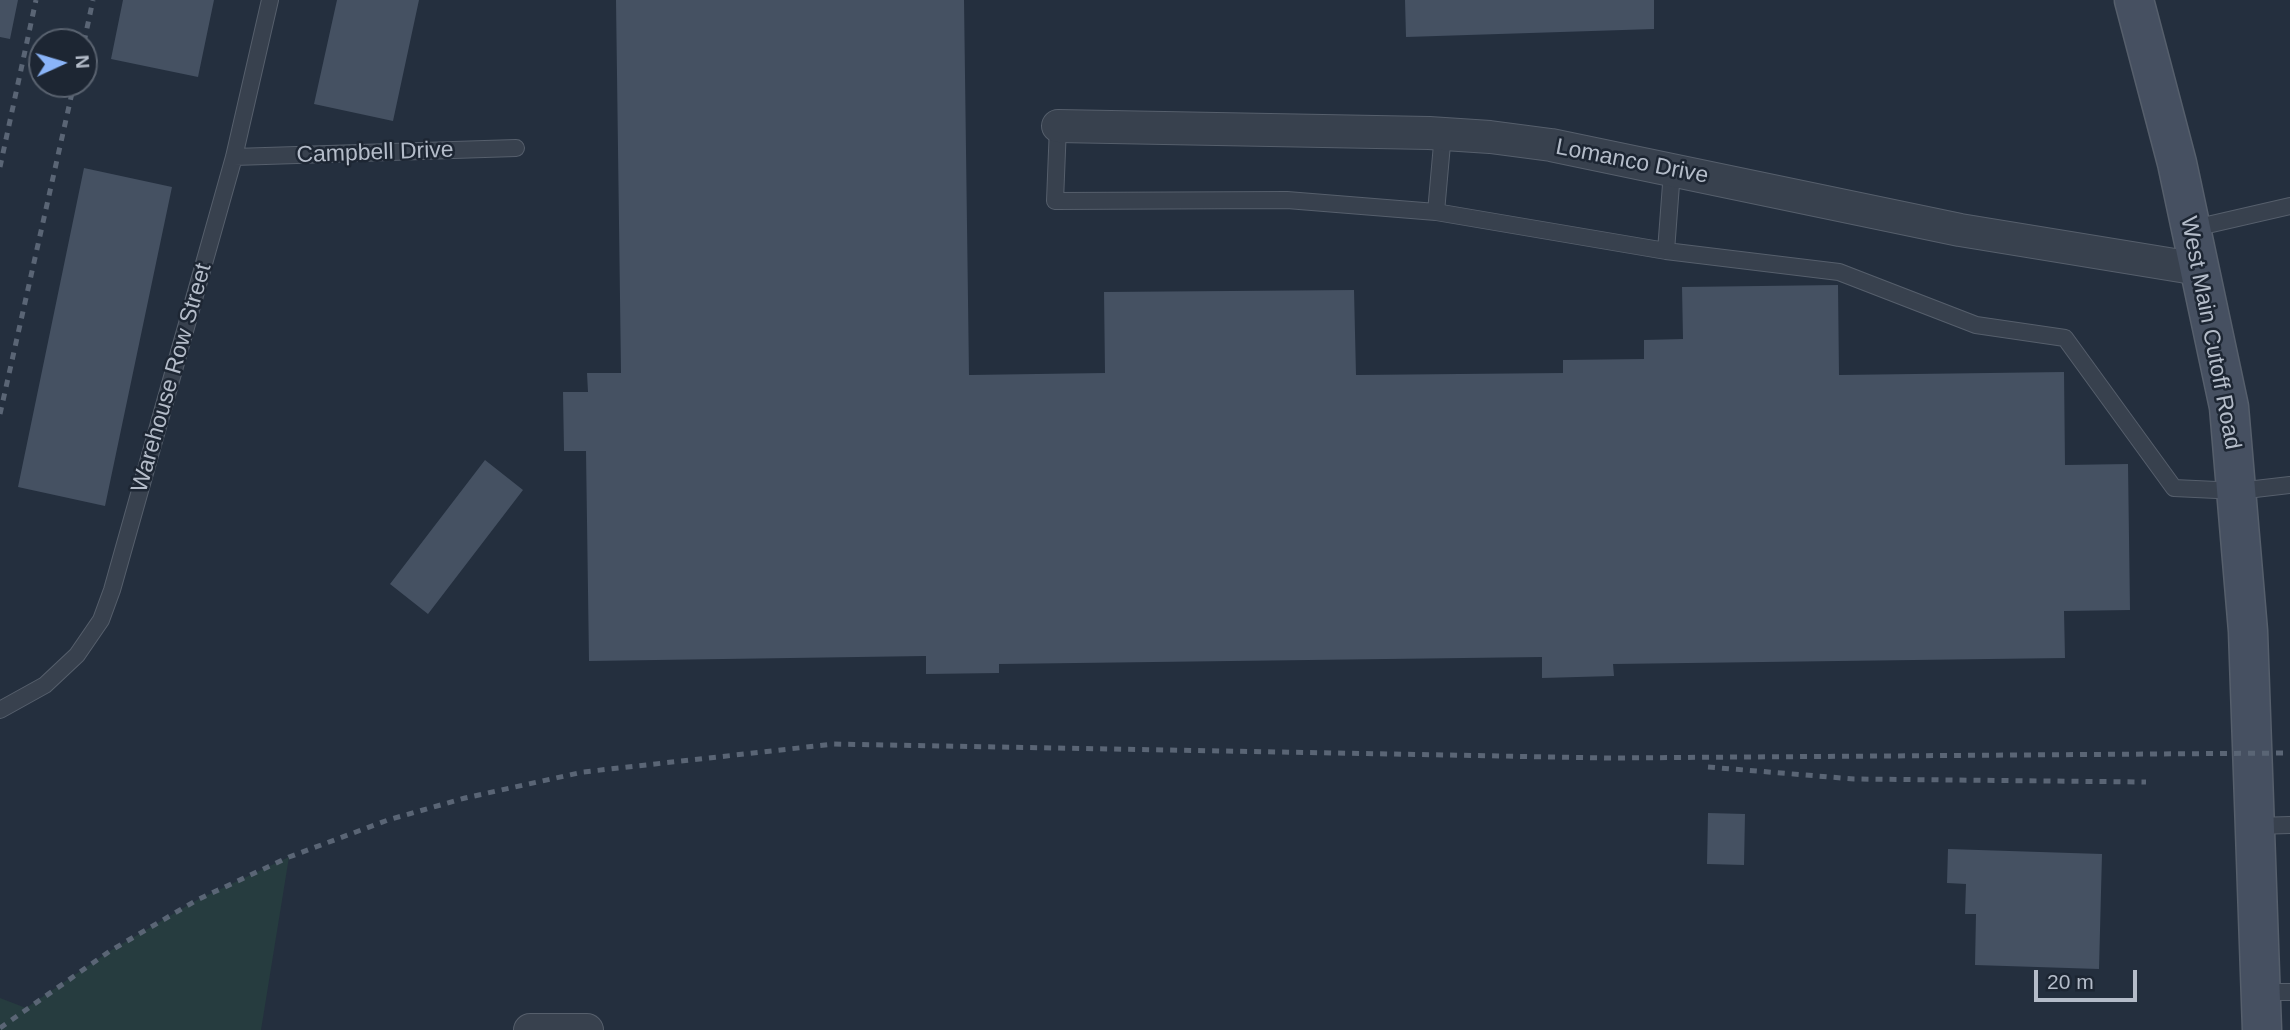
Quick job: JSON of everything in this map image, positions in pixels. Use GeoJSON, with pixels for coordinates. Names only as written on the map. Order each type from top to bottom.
{"type":"FeatureCollection","features":[{"type":"Feature","properties":{"kind":"main road","name":"West Main Cutoff Road"},"geometry":{"type":"LineString","coordinates":[[2134,0],[2177,163],[2199,269],[2214,324],[2229,407],[2238,491],[2253,755],[2273,825],[2276,992],[2262,1030]]}},
{"type":"Feature","properties":{"kind":"street","name":"Lomanco Drive"},"geometry":{"type":"LineString","coordinates":[[1058,126],[1443,134],[1551,145],[1960,230],[2199,269]]}},
{"type":"Feature","properties":{"kind":"street"},"geometry":{"type":"LineString","coordinates":[[530,1030],[587,1030]]}},
{"type":"Feature","properties":{"kind":"lane","name":"Warehouse Row Street"},"geometry":{"type":"LineString","coordinates":[[0,710],[15,705],[45,685],[77,655],[101,620],[112,590],[234,158],[270,0]]}},
{"type":"Feature","properties":{"kind":"lane"},"geometry":{"type":"LineString","coordinates":[[1058,126],[1055,201],[1287,200],[1436,212],[1666,251],[1839,272],[1976,326],[2065,338],[2174,488],[2238,491],[2290,485]]}},
{"type":"Feature","properties":{"kind":"lane"},"geometry":{"type":"LineString","coordinates":[[1436,212],[1443,134]]}},
{"type":"Feature","properties":{"kind":"lane","name":"Campbell Drive"},"geometry":{"type":"LineString","coordinates":[[234,158],[516,148]]}},
{"type":"Feature","properties":{"kind":"lane"},"geometry":{"type":"LineString","coordinates":[[1666,251],[1672,171]]}},
{"type":"Feature","properties":{"kind":"lane"},"geometry":{"type":"LineString","coordinates":[[2190,229],[2290,206]]}},
{"type":"Feature","properties":{"kind":"green space"},"geometry":{"type":"Polygon","coordinates":[[[289,857],[261,1030],[0,1030],[0,998],[26,1008],[110,951],[197,900],[289,857]]]}},
{"type":"Feature","properties":{"kind":"building"},"geometry":{"type":"Polygon","coordinates":[[[0,0],[18,0],[10,39],[0,37],[0,0]]]}},
{"type":"Feature","properties":{"kind":"building"},"geometry":{"type":"Polygon","coordinates":[[[123,0],[214,0],[198,77],[111,59],[123,0]]]}},
{"type":"Feature","properties":{"kind":"building"},"geometry":{"type":"Polygon","coordinates":[[[337,0],[419,0],[393,121],[314,104],[337,0]]]}},
{"type":"Feature","properties":{"kind":"building"},"geometry":{"type":"Polygon","coordinates":[[[616,0],[964,0],[969,375],[1105,373],[1104,292],[1354,290],[1356,375],[1563,373],[1563,360],[1644,359],[1644,340],[1683,339],[1682,287],[1838,285],[1839,375],[2064,372],[2065,465],[2128,464],[2130,610],[2064,611],[2065,658],[1613,664],[1614,676],[1542,678],[1542,657],[999,664],[999,673],[926,674],[926,656],[589,661],[586,451],[564,451],[563,392],[588,392],[587,373],[621,373],[616,0]]]}},
{"type":"Feature","properties":{"kind":"building"},"geometry":{"type":"Polygon","coordinates":[[[1405,0],[1654,0],[1654,29],[1406,37],[1405,0]]]}},
{"type":"Feature","properties":{"kind":"building"},"geometry":{"type":"Polygon","coordinates":[[[84,168],[172,187],[105,506],[18,487],[84,168]]]}},
{"type":"Feature","properties":{"kind":"building"},"geometry":{"type":"Polygon","coordinates":[[[485,460],[523,490],[428,614],[390,584],[485,460]]]}},
{"type":"Feature","properties":{"kind":"building"},"geometry":{"type":"Polygon","coordinates":[[[1708,813],[1745,814],[1744,865],[1707,864],[1708,813]]]}},
{"type":"Feature","properties":{"kind":"building"},"geometry":{"type":"Polygon","coordinates":[[[1948,849],[2102,854],[2099,969],[1975,965],[1976,914],[1965,914],[1966,884],[1947,883],[1948,849]]]}},
{"type":"Feature","properties":{"kind":"railway"},"geometry":{"type":"LineString","coordinates":[[0,167],[36,0]]}},
{"type":"Feature","properties":{"kind":"railway"},"geometry":{"type":"LineString","coordinates":[[87,28],[93,0]]}},
{"type":"Feature","properties":{"kind":"railway"},"geometry":{"type":"LineString","coordinates":[[0,414],[71,98]]}},
{"type":"Feature","properties":{"kind":"railway"},"geometry":{"type":"LineString","coordinates":[[0,1028],[110,951],[197,900],[289,857],[388,820],[465,798],[583,772],[834,744],[1610,758],[2290,753]]}},
{"type":"Feature","properties":{"kind":"railway"},"geometry":{"type":"LineString","coordinates":[[1708,767],[1854,779],[2146,782]]}}]}
